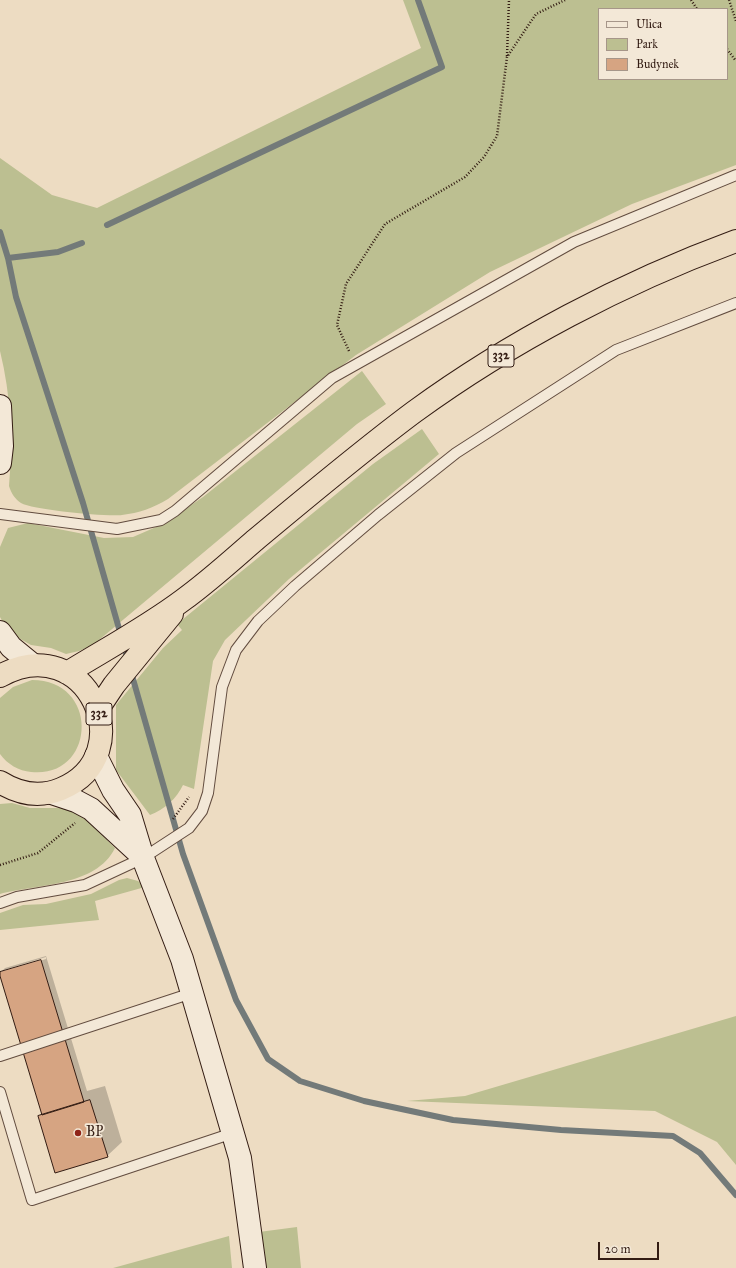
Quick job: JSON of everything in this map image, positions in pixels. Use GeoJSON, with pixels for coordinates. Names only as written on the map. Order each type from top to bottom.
{"type":"FeatureCollection","features":[{"type":"Feature","properties":{"kind":"highway","name":"332"},"geometry":{"type":"LineString","coordinates":[[98,709],[146,634],[183,601],[358,454],[415,411],[478,369],[566,317],[640,280],[736,241]]}},
{"type":"Feature","properties":{"kind":"highway","name":"332"},"geometry":{"type":"LineString","coordinates":[[67,673],[92,658],[146,634]]}},
{"type":"Feature","properties":{"kind":"highway","name":"332"},"geometry":{"type":"LineString","coordinates":[[0,676],[13,669],[33,665],[51,667],[67,673],[85,687],[98,709],[101,736],[96,756],[88,770],[70,785],[52,793],[30,794],[5,790]]}},
{"type":"Feature","properties":{"kind":"street"},"geometry":{"type":"LineString","coordinates":[[0,406],[2,446],[0,463]]}},
{"type":"Feature","properties":{"kind":"street"},"geometry":{"type":"LineString","coordinates":[[0,632],[12,647],[33,665]]}},
{"type":"Feature","properties":{"kind":"street"},"geometry":{"type":"LineString","coordinates":[[96,756],[113,790],[130,815],[143,858],[182,959],[240,1158],[256,1268]]}},
{"type":"Feature","properties":{"kind":"street"},"geometry":{"type":"LineString","coordinates":[[52,793],[76,801],[91,810],[143,858]]}},
{"type":"Feature","properties":{"kind":"lane"},"geometry":{"type":"LineString","coordinates":[[0,514],[117,528],[161,520],[175,511],[332,378],[574,242],[736,175]]}},
{"type":"Feature","properties":{"kind":"lane"},"geometry":{"type":"LineString","coordinates":[[0,903],[17,897],[85,885],[143,858],[188,828],[202,812],[208,793],[222,687],[236,650],[258,621],[295,586],[378,515],[456,452],[616,350],[736,303]]}},
{"type":"Feature","properties":{"kind":"lane"},"geometry":{"type":"LineString","coordinates":[[0,1056],[192,994]]}},
{"type":"Feature","properties":{"kind":"lane"},"geometry":{"type":"LineString","coordinates":[[0,1092],[32,1200],[233,1133]]}},
{"type":"Feature","properties":{"kind":"path"},"geometry":{"type":"LineString","coordinates":[[356,365],[337,325],[346,284],[385,224],[465,176],[484,157],[497,136],[507,57],[509,0]]}},
{"type":"Feature","properties":{"kind":"path"},"geometry":{"type":"LineString","coordinates":[[507,57],[536,14],[565,0]]}},
{"type":"Feature","properties":{"kind":"path"},"geometry":{"type":"LineString","coordinates":[[729,0],[736,21]]}},
{"type":"Feature","properties":{"kind":"path"},"geometry":{"type":"LineString","coordinates":[[728,50],[736,60]]}},
{"type":"Feature","properties":{"kind":"path"},"geometry":{"type":"LineString","coordinates":[[171,821],[189,796]]}},
{"type":"Feature","properties":{"kind":"green space"},"geometry":{"type":"Polygon","coordinates":[[[403,0],[736,0],[736,165],[632,204],[490,272],[356,355],[168,499],[146,510],[122,515],[87,514],[28,506],[21,503],[14,496],[9,486],[11,435],[9,401],[0,351],[0,158],[52,195],[97,208],[421,48],[403,0]]]}},
{"type":"Feature","properties":{"kind":"green space"},"geometry":{"type":"Polygon","coordinates":[[[362,371],[386,404],[357,424],[93,645],[79,651],[66,654],[51,648],[31,645],[8,632],[0,617],[0,547],[8,528],[28,523],[104,538],[133,537],[163,524],[203,497],[362,371]]]}},
{"type":"Feature","properties":{"kind":"green space"},"geometry":{"type":"Polygon","coordinates":[[[422,429],[439,454],[289,579],[225,640],[213,661],[194,789],[183,785],[170,803],[150,815],[116,770],[116,705],[163,648],[182,630],[177,624],[373,464],[422,429]]]}},
{"type":"Feature","properties":{"kind":"green space"},"geometry":{"type":"Polygon","coordinates":[[[32,680],[54,684],[70,695],[79,711],[82,729],[78,746],[68,761],[53,770],[31,772],[18,769],[10,764],[0,754],[0,698],[13,687],[32,680]]]}},
{"type":"Feature","properties":{"kind":"green space"},"geometry":{"type":"Polygon","coordinates":[[[12,803],[30,808],[64,808],[79,812],[115,848],[106,861],[94,870],[80,877],[64,882],[0,894],[0,804],[12,803]]]}},
{"type":"Feature","properties":{"kind":"green space"},"geometry":{"type":"Polygon","coordinates":[[[127,878],[138,881],[145,887],[95,901],[99,920],[0,930],[0,913],[23,905],[46,904],[91,894],[119,880],[127,878]]]}},
{"type":"Feature","properties":{"kind":"green space"},"geometry":{"type":"Polygon","coordinates":[[[736,1016],[736,1165],[717,1142],[655,1111],[407,1101],[465,1096],[736,1016]]]}},
{"type":"Feature","properties":{"kind":"green space"},"geometry":{"type":"Polygon","coordinates":[[[297,1227],[301,1268],[264,1268],[259,1232],[297,1227]]]}},
{"type":"Feature","properties":{"kind":"green space"},"geometry":{"type":"Polygon","coordinates":[[[229,1236],[232,1268],[113,1268],[229,1236]]]}},
{"type":"Feature","properties":{"kind":"building"},"geometry":{"type":"Polygon","coordinates":[[[41,960],[84,1102],[42,1115],[0,976],[0,972],[41,960]]]}},
{"type":"Feature","properties":{"kind":"building"},"geometry":{"type":"Polygon","coordinates":[[[90,1100],[108,1157],[55,1173],[38,1116],[90,1100]]]}},
{"type":"Feature","properties":{"kind":"waterway"},"geometry":{"type":"LineString","coordinates":[[107,225],[442,67],[418,0]]}},
{"type":"Feature","properties":{"kind":"waterway"},"geometry":{"type":"LineString","coordinates":[[0,232],[8,258],[16,297],[83,503],[128,660]]}},
{"type":"Feature","properties":{"kind":"waterway"},"geometry":{"type":"LineString","coordinates":[[8,258],[58,252],[82,243]]}},
{"type":"Feature","properties":{"kind":"waterway"},"geometry":{"type":"LineString","coordinates":[[131,672],[183,854],[236,1000],[268,1059],[300,1081],[364,1101],[453,1120],[561,1130],[673,1136],[700,1153],[736,1195]]}},
{"type":"Feature","properties":{"kind":"place","name":"BP"},"geometry":{"type":"Point","coordinates":[78,1133]}}]}
